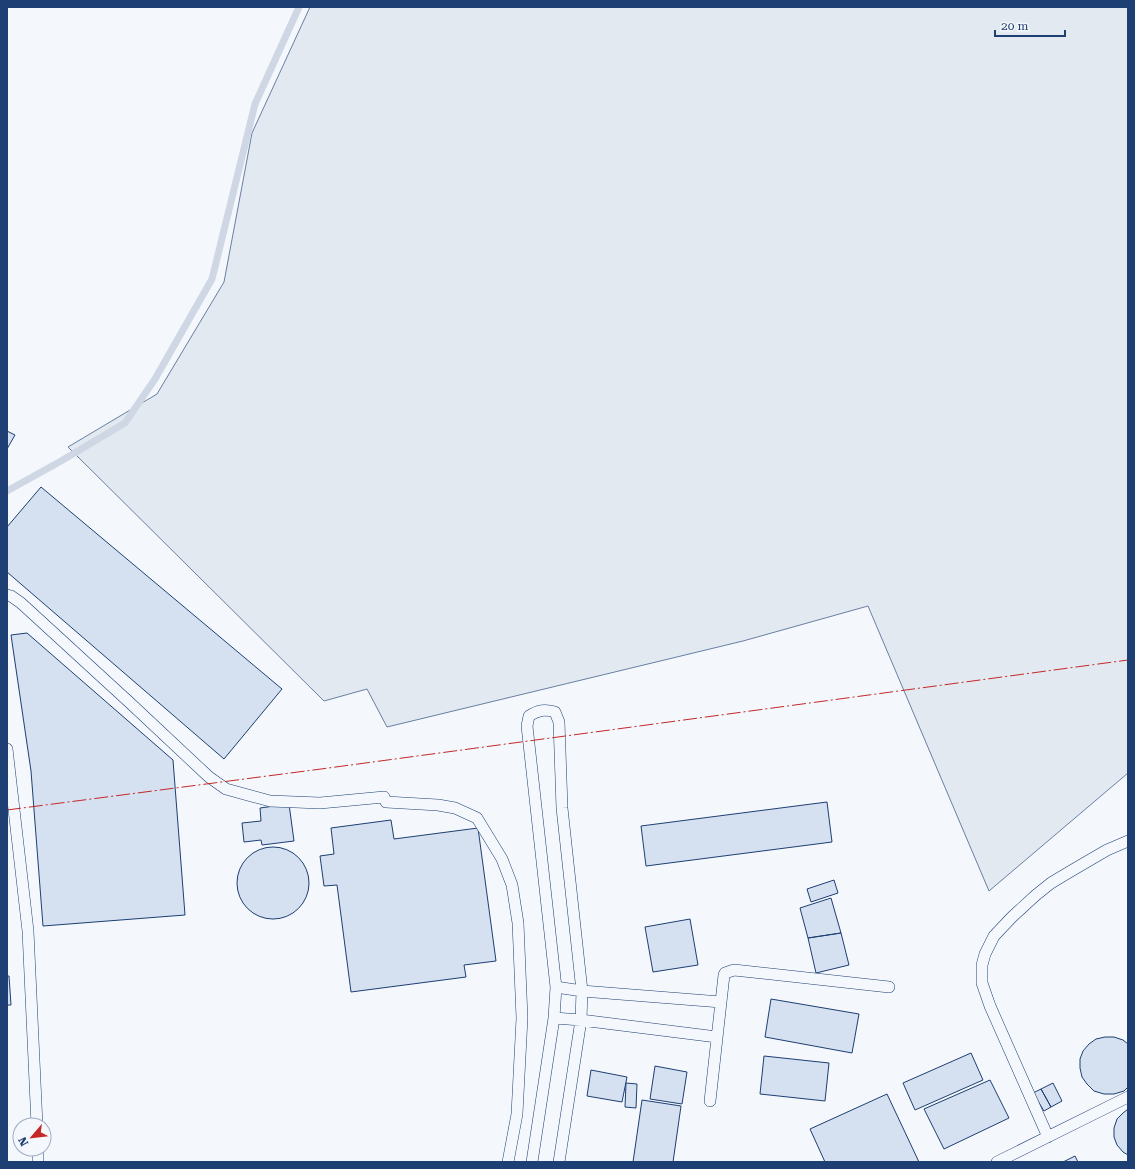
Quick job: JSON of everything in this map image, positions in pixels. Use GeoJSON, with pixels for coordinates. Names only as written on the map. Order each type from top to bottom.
{"type":"FeatureCollection","features":[{"type":"Feature","properties":{"kind":"lane"},"geometry":{"type":"LineString","coordinates":[[7,596],[10,596],[21,603],[209,777],[226,789],[270,801],[320,803],[384,797],[386,802],[438,805],[455,808],[477,818],[502,859],[512,885],[518,923],[522,1026],[517,1114],[508,1162]]}},
{"type":"Feature","properties":{"kind":"lane"},"geometry":{"type":"LineString","coordinates":[[532,1162],[554,1018],[556,987],[527,726],[529,716],[536,712],[547,710],[555,712],[559,722],[562,808],[582,991],[581,1020],[559,1162]]}},
{"type":"Feature","properties":{"kind":"lane"},"geometry":{"type":"LineString","coordinates":[[7,749],[28,931],[37,1117]]}},
{"type":"Feature","properties":{"kind":"lane"},"geometry":{"type":"LineString","coordinates":[[1048,1137],[990,1006],[982,983],[982,965],[985,954],[994,936],[1036,895],[1051,883],[1071,871],[1107,850],[1128,841]]}},
{"type":"Feature","properties":{"kind":"lane"},"geometry":{"type":"LineString","coordinates":[[710,1100],[724,975],[729,971],[734,970],[890,987]]}},
{"type":"Feature","properties":{"kind":"lane"},"geometry":{"type":"LineString","coordinates":[[556,987],[582,991],[721,1002]]}},
{"type":"Feature","properties":{"kind":"lane"},"geometry":{"type":"LineString","coordinates":[[554,1018],[717,1037]]}},
{"type":"Feature","properties":{"kind":"lane"},"geometry":{"type":"LineString","coordinates":[[997,1162],[1128,1097]]}},
{"type":"Feature","properties":{"kind":"shaded area"},"geometry":{"type":"Polygon","coordinates":[[[310,7],[1128,7],[1128,773],[989,891],[868,606],[743,641],[387,727],[367,689],[324,701],[68,447],[157,394],[224,282],[252,133],[310,7]]]}},
{"type":"Feature","properties":{"kind":"building"},"geometry":{"type":"Polygon","coordinates":[[[7,431],[15,435],[7,449],[7,431]]]}},
{"type":"Feature","properties":{"kind":"building"},"geometry":{"type":"Polygon","coordinates":[[[41,487],[282,689],[224,759],[7,572],[7,527],[41,487]]]}},
{"type":"Feature","properties":{"kind":"building"},"geometry":{"type":"Polygon","coordinates":[[[27,633],[173,760],[185,915],[43,926],[31,771],[11,635],[27,633]]]}},
{"type":"Feature","properties":{"kind":"building"},"geometry":{"type":"Polygon","coordinates":[[[827,802],[832,842],[646,866],[641,826],[827,802]]]}},
{"type":"Feature","properties":{"kind":"building"},"geometry":{"type":"Polygon","coordinates":[[[289,804],[294,841],[262,845],[261,840],[244,842],[242,823],[261,821],[260,808],[289,804]]]}},
{"type":"Feature","properties":{"kind":"building"},"geometry":{"type":"Polygon","coordinates":[[[391,820],[394,839],[478,828],[496,961],[464,965],[466,977],[351,992],[337,885],[324,886],[320,856],[334,854],[331,828],[391,820]]]}},
{"type":"Feature","properties":{"kind":"building"},"geometry":{"type":"Polygon","coordinates":[[[273,847],[293,853],[303,863],[309,883],[303,903],[293,913],[273,919],[253,913],[243,903],[237,883],[243,863],[253,853],[273,847]]]}},
{"type":"Feature","properties":{"kind":"building"},"geometry":{"type":"Polygon","coordinates":[[[834,880],[838,893],[811,902],[807,889],[834,880]]]}},
{"type":"Feature","properties":{"kind":"building"},"geometry":{"type":"Polygon","coordinates":[[[831,898],[841,933],[808,938],[800,908],[831,898]]]}},
{"type":"Feature","properties":{"kind":"building"},"geometry":{"type":"Polygon","coordinates":[[[690,919],[698,965],[653,972],[645,927],[690,919]]]}},
{"type":"Feature","properties":{"kind":"building"},"geometry":{"type":"Polygon","coordinates":[[[841,933],[849,965],[816,973],[808,938],[841,933]]]}},
{"type":"Feature","properties":{"kind":"building"},"geometry":{"type":"Polygon","coordinates":[[[7,976],[9,976],[11,1005],[7,1005],[7,976]]]}},
{"type":"Feature","properties":{"kind":"building"},"geometry":{"type":"Polygon","coordinates":[[[771,999],[859,1014],[852,1053],[765,1037],[771,999]]]}},
{"type":"Feature","properties":{"kind":"building"},"geometry":{"type":"Polygon","coordinates":[[[1114,1037],[1123,1040],[1128,1044],[1128,1087],[1124,1091],[1114,1094],[1104,1094],[1094,1091],[1082,1077],[1080,1068],[1080,1059],[1083,1051],[1096,1039],[1114,1037]]]}},
{"type":"Feature","properties":{"kind":"building"},"geometry":{"type":"Polygon","coordinates":[[[971,1053],[983,1080],[915,1110],[903,1083],[971,1053]]]}},
{"type":"Feature","properties":{"kind":"building"},"geometry":{"type":"Polygon","coordinates":[[[764,1056],[829,1063],[825,1101],[760,1094],[764,1056]]]}},
{"type":"Feature","properties":{"kind":"building"},"geometry":{"type":"Polygon","coordinates":[[[655,1066],[687,1072],[682,1104],[650,1099],[655,1066]]]}},
{"type":"Feature","properties":{"kind":"building"},"geometry":{"type":"Polygon","coordinates":[[[591,1070],[627,1077],[622,1102],[587,1096],[591,1070]]]}},
{"type":"Feature","properties":{"kind":"building"},"geometry":{"type":"Polygon","coordinates":[[[990,1080],[1009,1118],[944,1149],[924,1109],[990,1080]]]}},
{"type":"Feature","properties":{"kind":"building"},"geometry":{"type":"Polygon","coordinates":[[[626,1083],[637,1084],[636,1108],[625,1107],[626,1083]]]}},
{"type":"Feature","properties":{"kind":"building"},"geometry":{"type":"Polygon","coordinates":[[[1053,1083],[1062,1101],[1051,1107],[1041,1089],[1053,1083]]]}},
{"type":"Feature","properties":{"kind":"building"},"geometry":{"type":"Polygon","coordinates":[[[1041,1089],[1051,1107],[1044,1111],[1033,1093],[1041,1089]]]}},
{"type":"Feature","properties":{"kind":"building"},"geometry":{"type":"Polygon","coordinates":[[[887,1094],[919,1162],[825,1162],[810,1129],[887,1094]]]}},
{"type":"Feature","properties":{"kind":"building"},"geometry":{"type":"Polygon","coordinates":[[[642,1100],[681,1106],[673,1162],[633,1162],[642,1100]]]}},
{"type":"Feature","properties":{"kind":"building"},"geometry":{"type":"Polygon","coordinates":[[[1128,1109],[1128,1155],[1117,1145],[1114,1137],[1114,1128],[1117,1119],[1128,1109]]]}},
{"type":"Feature","properties":{"kind":"building"},"geometry":{"type":"Polygon","coordinates":[[[1075,1156],[1078,1162],[1063,1162],[1075,1156]]]}},
{"type":"Feature","properties":{"kind":"waterway"},"geometry":{"type":"LineString","coordinates":[[7,491],[125,423],[155,379],[212,279],[255,104],[299,7]]}},
{"type":"Feature","properties":{"kind":"power"},"geometry":{"type":"LineString","coordinates":[[7,810],[1128,660]]}}]}
